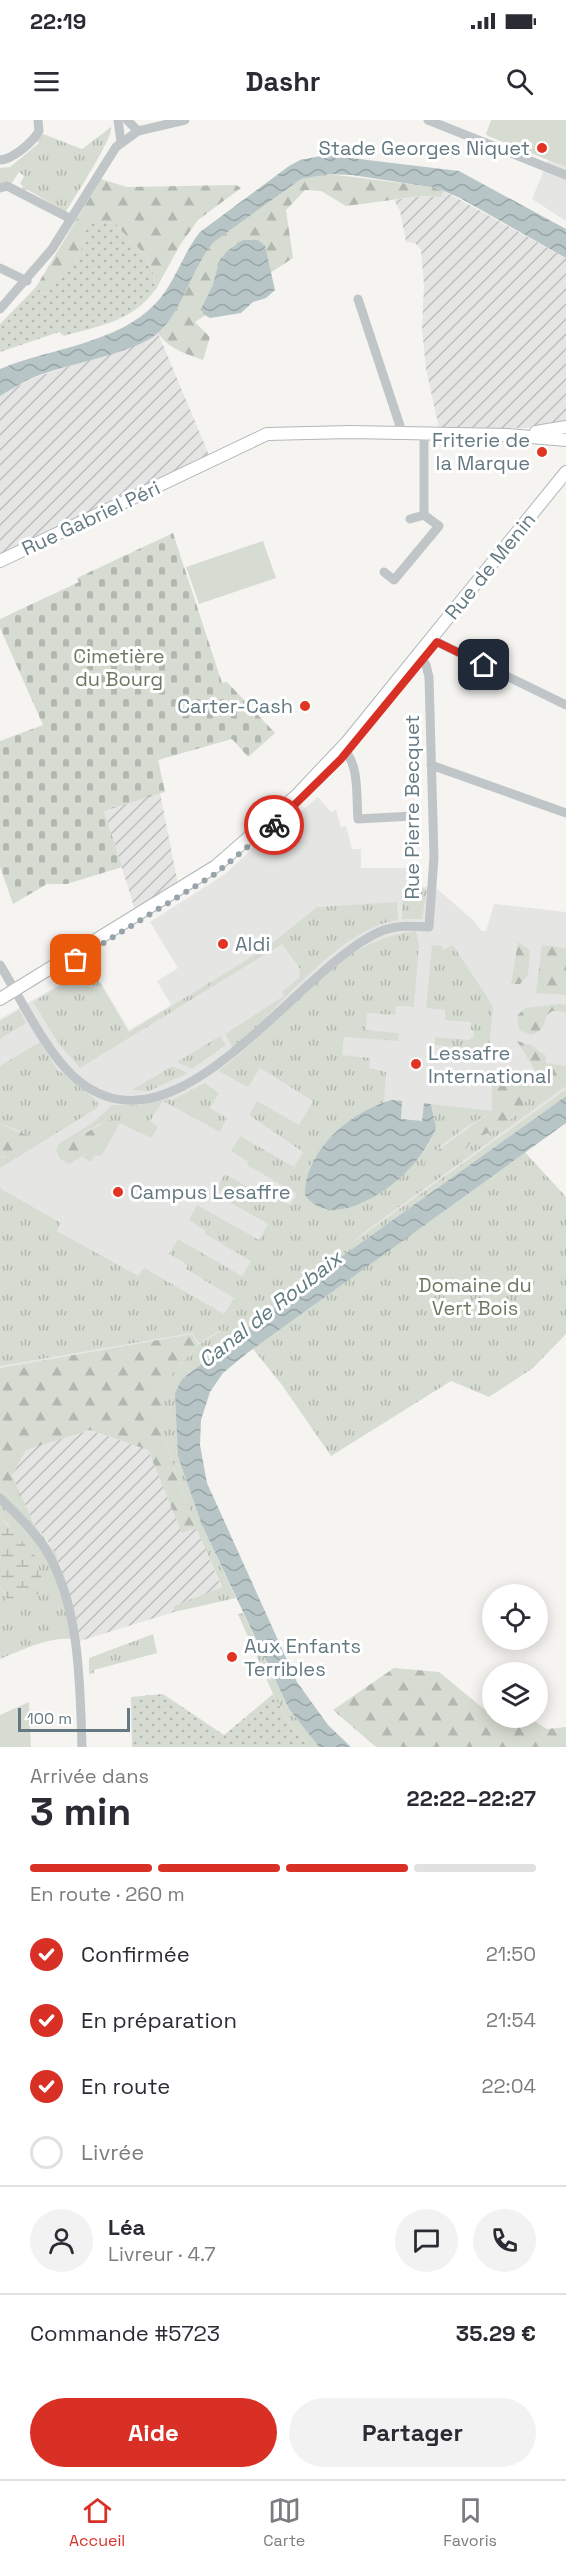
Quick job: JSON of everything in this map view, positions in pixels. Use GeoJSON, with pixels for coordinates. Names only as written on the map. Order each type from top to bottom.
{"type":"FeatureCollection","features":[{"type":"Feature","properties":{"kind":"main road","name":"Rue Gabriel Péri"},"geometry":{"type":"LineString","coordinates":[[508,435],[566,431]]}},
{"type":"Feature","properties":{"kind":"main road","name":"Rue Gabriel Péri"},"geometry":{"type":"LineString","coordinates":[[552,438],[566,431]]}},
{"type":"Feature","properties":{"kind":"main road","name":"Rue Gabriel Péri"},"geometry":{"type":"LineString","coordinates":[[0,561],[182,475],[266,440],[403,435],[508,435],[552,438],[566,446]]}},
{"type":"Feature","properties":{"kind":"main road","name":"Rue de Menin"},"geometry":{"type":"LineString","coordinates":[[434,641],[566,472]]}},
{"type":"Feature","properties":{"kind":"main road","name":"Rue de Menin"},"geometry":{"type":"LineString","coordinates":[[0,1006],[216,866],[296,796],[344,750],[566,483]]}},
{"type":"Feature","properties":{"kind":"main road","name":"Rue de Menin"},"geometry":{"type":"LineString","coordinates":[[0,999],[17,993]]}},
{"type":"Feature","properties":{"kind":"street"},"geometry":{"type":"LineString","coordinates":[[0,160],[7,160],[35,138],[39,131],[38,120]]}},
{"type":"Feature","properties":{"kind":"street"},"geometry":{"type":"LineString","coordinates":[[118,120],[121,142]]}},
{"type":"Feature","properties":{"kind":"street"},"geometry":{"type":"LineString","coordinates":[[127,120],[138,131]]}},
{"type":"Feature","properties":{"kind":"street"},"geometry":{"type":"LineString","coordinates":[[0,309],[27,281],[71,219],[104,163],[121,142],[138,131],[185,120]]}},
{"type":"Feature","properties":{"kind":"street"},"geometry":{"type":"LineString","coordinates":[[428,120],[446,123],[566,175]]}},
{"type":"Feature","properties":{"kind":"street"},"geometry":{"type":"LineString","coordinates":[[0,188],[7,186],[71,219]]}},
{"type":"Feature","properties":{"kind":"street"},"geometry":{"type":"LineString","coordinates":[[0,268],[27,281]]}},
{"type":"Feature","properties":{"kind":"street"},"geometry":{"type":"LineString","coordinates":[[358,299],[403,435]]}},
{"type":"Feature","properties":{"kind":"street"},"geometry":{"type":"LineString","coordinates":[[424,435],[424,515]]}},
{"type":"Feature","properties":{"kind":"street"},"geometry":{"type":"LineString","coordinates":[[410,519],[424,515]]}},
{"type":"Feature","properties":{"kind":"street"},"geometry":{"type":"LineString","coordinates":[[384,572],[394,580],[439,526],[424,515]]}},
{"type":"Feature","properties":{"kind":"street"},"geometry":{"type":"LineString","coordinates":[[434,641],[566,705]]}},
{"type":"Feature","properties":{"kind":"street","name":"Rue Pierre Becquet"},"geometry":{"type":"LineString","coordinates":[[17,993],[56,1056],[74,1077],[89,1088],[110,1096],[151,1098],[182,1087],[223,1061],[256,1035],[315,976],[358,944],[397,927],[429,927],[434,857],[429,677],[420,657]]}},
{"type":"Feature","properties":{"kind":"street"},"geometry":{"type":"LineString","coordinates":[[344,750],[354,766],[358,819],[413,816]]}},
{"type":"Feature","properties":{"kind":"street"},"geometry":{"type":"LineString","coordinates":[[431,765],[566,813]]}},
{"type":"Feature","properties":{"kind":"street"},"geometry":{"type":"LineString","coordinates":[[0,965],[17,993]]}},
{"type":"Feature","properties":{"kind":"street"},"geometry":{"type":"LineString","coordinates":[[0,1498],[41,1544],[59,1579],[78,1663],[82,1747]]}},
{"type":"Feature","properties":{"kind":"shaded area"},"geometry":{"type":"Polygon","coordinates":[[[548,160],[566,167],[566,221],[532,199],[548,160]]]}},
{"type":"Feature","properties":{"kind":"shaded area"},"geometry":{"type":"Polygon","coordinates":[[[444,191],[566,258],[566,422],[545,428],[439,428],[426,369],[422,328],[424,286],[421,250],[415,243],[406,242],[400,211],[394,200],[422,196],[441,197],[444,191]]]}},
{"type":"Feature","properties":{"kind":"shaded area"},"geometry":{"type":"Polygon","coordinates":[[[158,333],[209,455],[0,554],[0,396],[33,378],[139,343],[158,333]]]}},
{"type":"Feature","properties":{"kind":"shaded area"},"geometry":{"type":"Polygon","coordinates":[[[160,793],[178,884],[135,910],[104,810],[160,793]]]}},
{"type":"Feature","properties":{"kind":"shaded area"},"geometry":{"type":"Polygon","coordinates":[[[318,797],[331,812],[336,810],[341,827],[346,826],[352,849],[361,849],[361,868],[406,868],[408,884],[437,889],[473,920],[482,931],[486,931],[494,904],[566,912],[566,1089],[344,1249],[325,1259],[198,1345],[192,1334],[0,1368],[0,1019],[91,966],[129,1030],[171,1005],[157,981],[178,968],[150,922],[225,874],[286,817],[288,822],[318,797]]]}},
{"type":"Feature","properties":{"kind":"shaded area"},"geometry":{"type":"Polygon","coordinates":[[[90,1430],[148,1450],[182,1532],[196,1528],[222,1588],[174,1606],[174,1612],[80,1641],[50,1544],[33,1522],[12,1475],[26,1449],[90,1430]]]}},
{"type":"Feature","properties":{"kind":"green space","name":"Stade Georges Niquet"},"geometry":{"type":"Polygon","coordinates":[[[491,120],[566,120],[566,167],[488,136],[486,134],[491,120]]]}},
{"type":"Feature","properties":{"kind":"green space"},"geometry":{"type":"Polygon","coordinates":[[[111,127],[100,155],[66,212],[28,190],[21,190],[23,186],[20,184],[24,176],[19,172],[11,184],[0,183],[0,168],[10,167],[39,143],[36,140],[43,134],[82,149],[111,127]]]}},
{"type":"Feature","properties":{"kind":"green space"},"geometry":{"type":"Polygon","coordinates":[[[329,174],[433,187],[444,191],[441,197],[422,196],[346,206],[321,191],[305,190],[286,210],[293,258],[195,322],[210,337],[203,360],[178,350],[162,339],[158,333],[174,311],[198,264],[214,242],[301,179],[329,174]]]}},
{"type":"Feature","properties":{"kind":"green space"},"geometry":{"type":"Polygon","coordinates":[[[101,179],[127,187],[236,185],[241,188],[198,220],[180,245],[156,289],[147,258],[116,224],[85,221],[86,232],[80,253],[44,295],[36,287],[101,179]]]}},
{"type":"Feature","properties":{"kind":"green space"},"geometry":{"type":"Polygon","coordinates":[[[85,220],[116,224],[147,258],[156,289],[137,309],[115,321],[64,336],[59,332],[0,352],[0,324],[36,287],[44,295],[67,270],[84,242],[85,220]]]}},
{"type":"Feature","properties":{"kind":"green space","name":"Cimetière du Bourg"},"geometry":{"type":"Polygon","coordinates":[[[173,533],[222,683],[227,682],[275,733],[248,757],[232,739],[158,760],[165,792],[104,811],[122,867],[67,884],[47,884],[13,904],[0,867],[0,741],[43,725],[0,628],[0,619],[79,582],[77,578],[173,533]]]}},
{"type":"Feature","properties":{"kind":"green space"},"geometry":{"type":"Polygon","coordinates":[[[263,541],[276,578],[199,604],[186,567],[263,541]]]}},
{"type":"Feature","properties":{"kind":"green space"},"geometry":{"type":"Polygon","coordinates":[[[403,886],[427,889],[422,919],[402,919],[403,886]]]}},
{"type":"Feature","properties":{"kind":"green space"},"geometry":{"type":"Polygon","coordinates":[[[397,902],[398,920],[376,926],[332,954],[233,1048],[225,1034],[284,996],[282,992],[299,978],[300,969],[282,944],[80,1068],[59,1044],[33,1002],[91,968],[129,1032],[266,948],[317,907],[397,902]]]}},
{"type":"Feature","properties":{"kind":"green space"},"geometry":{"type":"Polygon","coordinates":[[[416,931],[419,944],[414,1007],[396,1006],[395,1015],[367,1013],[366,1030],[399,1033],[398,1041],[344,1037],[342,1055],[370,1058],[369,1068],[386,1072],[384,1102],[340,1129],[322,1148],[309,1169],[404,1174],[430,1143],[435,1126],[431,1104],[492,1111],[436,1150],[421,1171],[417,1183],[449,1158],[466,1149],[474,1137],[527,1097],[525,1082],[538,1075],[547,1100],[345,1248],[566,1089],[566,1096],[327,1267],[182,1379],[202,1525],[236,1598],[174,1612],[174,1606],[222,1587],[196,1528],[164,1440],[164,1383],[198,1345],[231,1324],[199,1343],[192,1333],[0,1366],[0,1186],[1,1189],[61,1223],[57,1231],[138,1276],[144,1268],[224,1314],[234,1298],[186,1269],[188,1265],[169,1254],[178,1239],[242,1276],[251,1261],[205,1234],[206,1231],[189,1220],[197,1205],[259,1240],[268,1224],[224,1199],[226,1195],[216,1189],[225,1174],[275,1203],[279,1198],[290,1205],[297,1194],[247,1165],[248,1162],[231,1151],[240,1136],[294,1167],[303,1152],[249,1115],[257,1101],[299,1125],[313,1101],[260,1068],[248,1087],[218,1071],[334,967],[360,950],[387,937],[416,931]]]}},
{"type":"Feature","properties":{"kind":"green space"},"geometry":{"type":"Polygon","coordinates":[[[518,942],[530,950],[528,975],[520,984],[511,984],[518,942]]]}},
{"type":"Feature","properties":{"kind":"green space"},"geometry":{"type":"Polygon","coordinates":[[[432,945],[442,946],[443,950],[453,945],[493,1006],[489,1050],[435,1045],[435,1037],[469,1040],[474,1037],[474,1032],[471,1029],[471,1022],[445,1020],[445,1010],[426,1008],[432,945]]]}},
{"type":"Feature","properties":{"kind":"green space"},"geometry":{"type":"Polygon","coordinates":[[[542,945],[566,948],[566,995],[536,993],[542,945]]]}},
{"type":"Feature","properties":{"kind":"green space"},"geometry":{"type":"Polygon","coordinates":[[[566,1005],[566,1012],[552,1011],[546,1016],[544,1026],[538,1032],[531,1035],[519,1030],[517,1016],[525,1008],[566,1005]]]}},
{"type":"Feature","properties":{"kind":"green space"},"geometry":{"type":"Polygon","coordinates":[[[19,1010],[26,1023],[0,1039],[0,1021],[19,1010]]]}},
{"type":"Feature","properties":{"kind":"green space"},"geometry":{"type":"Polygon","coordinates":[[[220,1036],[226,1045],[192,1069],[177,1062],[220,1036]]]}},
{"type":"Feature","properties":{"kind":"green space"},"geometry":{"type":"Polygon","coordinates":[[[517,1041],[533,1046],[546,1056],[546,1063],[566,1066],[566,1086],[547,1100],[538,1075],[517,1041]]]}},
{"type":"Feature","properties":{"kind":"green space"},"geometry":{"type":"Polygon","coordinates":[[[40,1042],[57,1069],[95,1099],[98,1103],[97,1108],[0,1168],[0,1156],[4,1158],[21,1131],[0,1124],[0,1066],[40,1042]]]}},
{"type":"Feature","properties":{"kind":"green space"},"geometry":{"type":"Polygon","coordinates":[[[172,1066],[188,1073],[149,1091],[132,1090],[172,1066]]]}},
{"type":"Feature","properties":{"kind":"green space"},"geometry":{"type":"Polygon","coordinates":[[[492,1081],[525,1082],[527,1097],[520,1111],[498,1128],[474,1137],[466,1149],[449,1158],[417,1183],[405,1185],[434,1153],[492,1111],[492,1081]]]}},
{"type":"Feature","properties":{"kind":"green space"},"geometry":{"type":"Polygon","coordinates":[[[205,1083],[219,1093],[210,1108],[227,1118],[220,1132],[163,1101],[150,1121],[158,1127],[151,1138],[120,1123],[102,1155],[94,1156],[91,1162],[82,1157],[93,1150],[101,1123],[56,1150],[59,1144],[95,1121],[112,1105],[139,1105],[167,1099],[172,1100],[205,1083]]]}},
{"type":"Feature","properties":{"kind":"green space"},"geometry":{"type":"Polygon","coordinates":[[[109,1120],[116,1124],[116,1128],[93,1150],[69,1164],[60,1159],[56,1150],[109,1120]]]}},
{"type":"Feature","properties":{"kind":"green space"},"geometry":{"type":"Polygon","coordinates":[[[0,1124],[28,1136],[27,1143],[11,1157],[0,1156],[0,1124]]]}},
{"type":"Feature","properties":{"kind":"green space","name":"Domaine du Vert Bois"},"geometry":{"type":"Polygon","coordinates":[[[524,1151],[566,1197],[566,1334],[533,1368],[489,1397],[451,1381],[331,1456],[282,1385],[253,1349],[524,1151]]]}},
{"type":"Feature","properties":{"kind":"green space"},"geometry":{"type":"Polygon","coordinates":[[[192,1334],[198,1345],[164,1383],[164,1440],[196,1528],[182,1533],[148,1450],[90,1430],[26,1450],[12,1475],[26,1506],[21,1508],[0,1488],[0,1368],[192,1334]]]}},
{"type":"Feature","properties":{"kind":"green space"},"geometry":{"type":"Polygon","coordinates":[[[0,1488],[21,1508],[26,1506],[33,1522],[56,1554],[79,1640],[49,1641],[0,1659],[0,1585],[10,1606],[9,1526],[0,1517],[0,1488]]]}},
{"type":"Feature","properties":{"kind":"green space"},"geometry":{"type":"Polygon","coordinates":[[[0,1517],[36,1557],[45,1591],[10,1606],[0,1585],[0,1517]]]}},
{"type":"Feature","properties":{"kind":"green space"},"geometry":{"type":"Polygon","coordinates":[[[243,1613],[289,1709],[319,1747],[309,1747],[287,1720],[238,1614],[243,1613]]]}},
{"type":"Feature","properties":{"kind":"green space"},"geometry":{"type":"Polygon","coordinates":[[[153,1634],[157,1653],[94,1670],[94,1673],[89,1674],[89,1658],[153,1634]]]}},
{"type":"Feature","properties":{"kind":"green space"},"geometry":{"type":"Polygon","coordinates":[[[394,1668],[439,1672],[482,1707],[482,1728],[566,1727],[566,1747],[376,1747],[333,1710],[394,1668]]]}},
{"type":"Feature","properties":{"kind":"green space"},"geometry":{"type":"Polygon","coordinates":[[[163,1694],[224,1735],[273,1694],[287,1720],[309,1747],[132,1747],[131,1697],[163,1694]]]}},
{"type":"Feature","properties":{"kind":"green space"},"geometry":{"type":"Polygon","coordinates":[[[29,1702],[31,1747],[0,1747],[0,1715],[29,1702]]]}},
{"type":"Feature","properties":{"kind":"water"},"geometry":{"type":"Polygon","coordinates":[[[326,155],[459,171],[566,229],[566,258],[460,198],[437,188],[352,175],[329,174],[301,179],[214,242],[199,264],[167,323],[148,340],[117,353],[32,378],[0,396],[0,369],[82,344],[123,328],[140,317],[163,295],[200,232],[289,166],[300,160],[326,155]]]}},
{"type":"Feature","properties":{"kind":"water"},"geometry":{"type":"Polygon","coordinates":[[[243,240],[258,240],[265,246],[275,290],[266,298],[253,302],[241,313],[210,318],[203,314],[202,307],[213,285],[219,262],[227,251],[243,240]]]}},
{"type":"Feature","properties":{"kind":"water"},"geometry":{"type":"Polygon","coordinates":[[[566,1096],[566,1123],[246,1354],[223,1373],[210,1392],[201,1420],[200,1445],[207,1483],[297,1682],[328,1725],[351,1747],[319,1747],[289,1709],[202,1525],[178,1456],[175,1393],[182,1379],[327,1267],[566,1096]]]}},
{"type":"Feature","properties":{"kind":"water"},"geometry":{"type":"Polygon","coordinates":[[[392,1100],[402,1101],[401,1119],[422,1121],[424,1103],[431,1104],[436,1128],[423,1152],[394,1183],[355,1206],[328,1209],[315,1205],[305,1195],[307,1178],[322,1148],[346,1123],[376,1105],[392,1100]]]}},
{"type":"Feature","properties":{"kind":"way so far"},"geometry":{"type":"LineString","coordinates":[[76,960],[215,874],[274,825]]}},
{"type":"Feature","properties":{"kind":"place","name":"Stade Georges Niquet"},"geometry":{"type":"Point","coordinates":[542,148]}},
{"type":"Feature","properties":{"kind":"place","name":"Friterie de la Marque"},"geometry":{"type":"Point","coordinates":[542,452]}},
{"type":"Feature","properties":{"kind":"place","name":"Carter-Cash"},"geometry":{"type":"Point","coordinates":[305,706]}},
{"type":"Feature","properties":{"kind":"place","name":"Aldi"},"geometry":{"type":"Point","coordinates":[223,944]}},
{"type":"Feature","properties":{"kind":"place","name":"Lessafre International"},"geometry":{"type":"Point","coordinates":[416,1064]}},
{"type":"Feature","properties":{"kind":"place","name":"Campus Lesaffre"},"geometry":{"type":"Point","coordinates":[118,1192]}},
{"type":"Feature","properties":{"kind":"place","name":"Aux Enfants Terribles"},"geometry":{"type":"Point","coordinates":[232,1657]}},
{"type":"Feature","properties":{"kind":"route"},"geometry":{"type":"LineString","coordinates":[[274,825],[341,759],[437,642],[484,665]]}},
{"type":"Feature","properties":{"kind":"water label","name":"Canal de Roubaix"},"geometry":{"type":"Point","coordinates":[270,1309]}}]}
